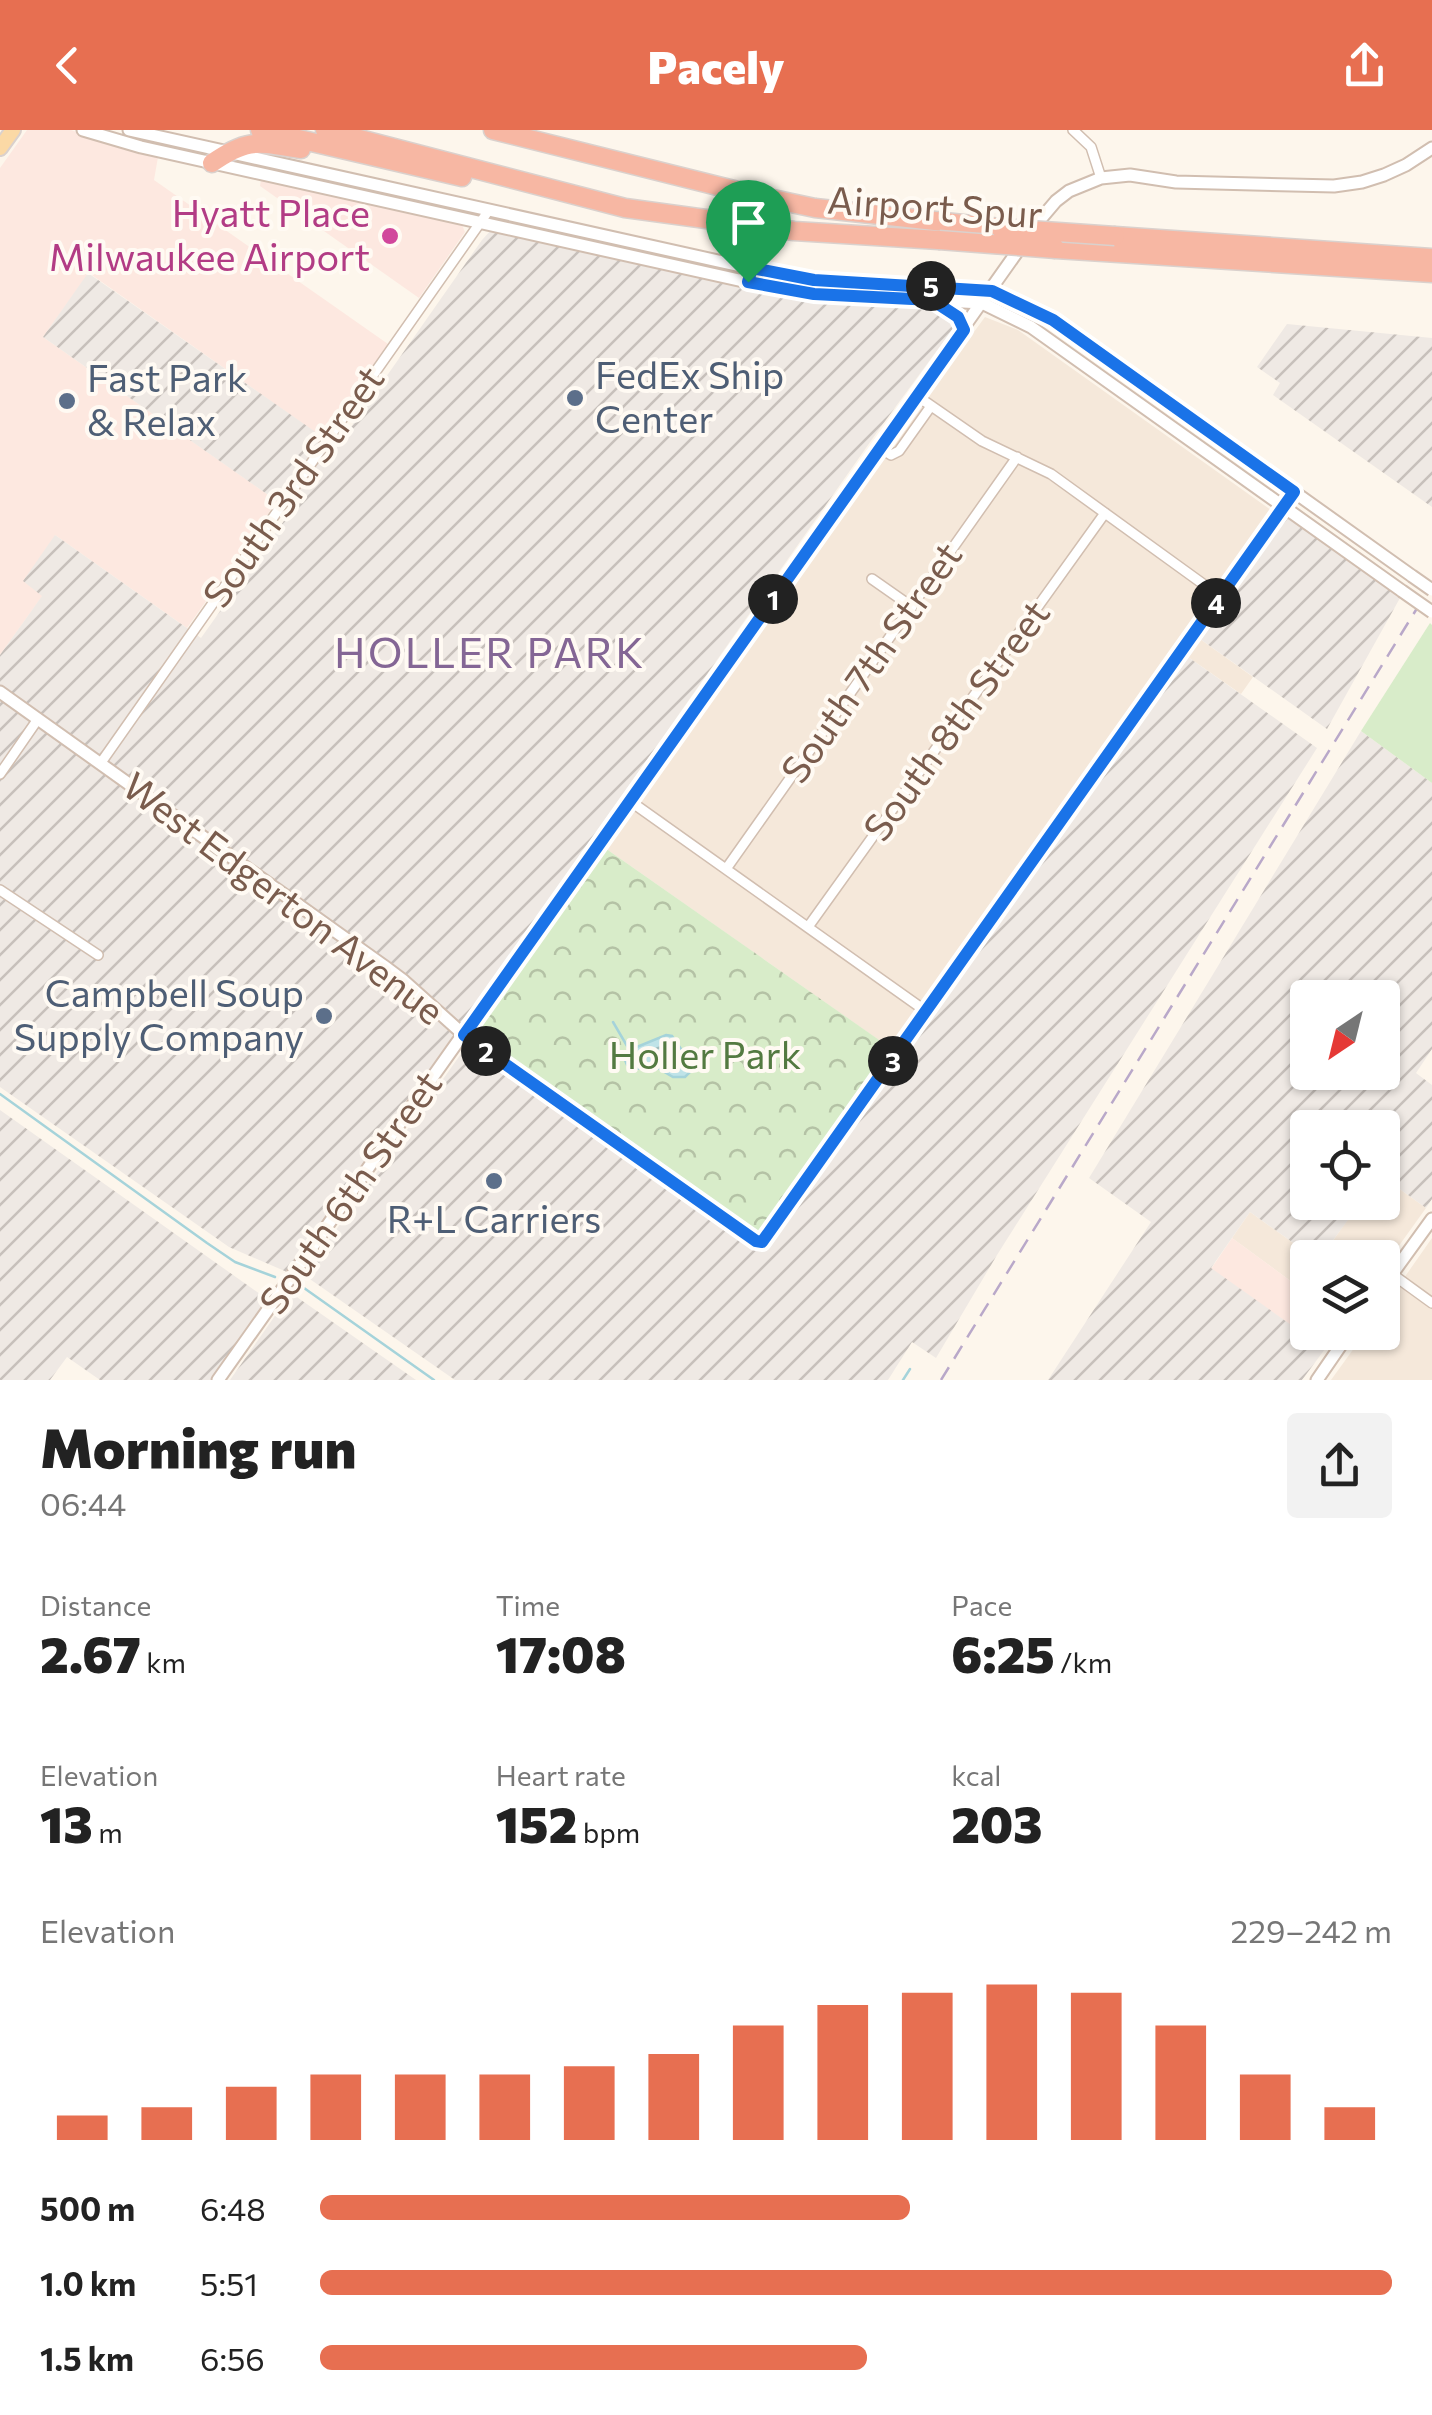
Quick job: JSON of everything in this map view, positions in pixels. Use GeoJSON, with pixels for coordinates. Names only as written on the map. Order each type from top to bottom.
{"type":"FeatureCollection","features":[{"type":"Feature","properties":{"kind":"highway"},"geometry":{"type":"LineString","coordinates":[[260,130],[540,196],[624,208]]}},
{"type":"Feature","properties":{"kind":"highway","name":"Airport Spur"},"geometry":{"type":"LineString","coordinates":[[325,130],[624,208],[794,231],[1432,274]]}},
{"type":"Feature","properties":{"kind":"highway","name":"Airport Spur"},"geometry":{"type":"LineString","coordinates":[[492,130],[815,208],[1000,228],[1432,258]]}},
{"type":"Feature","properties":{"kind":"highway"},"geometry":{"type":"LineString","coordinates":[[541,130],[640,166]]}},
{"type":"Feature","properties":{"kind":"highway"},"geometry":{"type":"LineString","coordinates":[[220,157],[246,143],[260,143],[420,168]]}},
{"type":"Feature","properties":{"kind":"main road"},"geometry":{"type":"LineString","coordinates":[[0,148],[13,130]]}},
{"type":"Feature","properties":{"kind":"street"},"geometry":{"type":"LineString","coordinates":[[83,130],[115,141],[220,157],[488,210],[539,229],[748,282],[814,294],[982,303],[1018,318],[1043,335],[1432,612]]}},
{"type":"Feature","properties":{"kind":"street"},"geometry":{"type":"LineString","coordinates":[[129,130],[220,157],[480,222],[539,229],[814,280],[992,291],[1053,320],[1432,590]]}},
{"type":"Feature","properties":{"kind":"street"},"geometry":{"type":"LineString","coordinates":[[1074,130],[1091,146],[1101,178]]}},
{"type":"Feature","properties":{"kind":"street","name":"South 6th Street"},"geometry":{"type":"LineString","coordinates":[[218,1380],[1056,201],[1077,186],[1130,175],[1210,183],[1334,186],[1384,175],[1432,148]]}},
{"type":"Feature","properties":{"kind":"street","name":"South 3rd Street"},"geometry":{"type":"LineString","coordinates":[[100,764],[488,210]]}},
{"type":"Feature","properties":{"kind":"street"},"geometry":{"type":"LineString","coordinates":[[748,282],[752,268]]}},
{"type":"Feature","properties":{"kind":"street"},"geometry":{"type":"LineString","coordinates":[[932,300],[958,317],[964,330]]}},
{"type":"Feature","properties":{"kind":"street"},"geometry":{"type":"LineString","coordinates":[[1043,335],[1053,320]]}},
{"type":"Feature","properties":{"kind":"street"},"geometry":{"type":"LineString","coordinates":[[917,396],[982,441],[1051,474],[1221,597]]}},
{"type":"Feature","properties":{"kind":"street"},"geometry":{"type":"LineString","coordinates":[[880,448],[891,455],[899,452],[931,406]]}},
{"type":"Feature","properties":{"kind":"street"},"geometry":{"type":"LineString","coordinates":[[1162,420],[1173,406]]}},
{"type":"Feature","properties":{"kind":"street","name":"South 7th Street"},"geometry":{"type":"LineString","coordinates":[[726,869],[1017,457]]}},
{"type":"Feature","properties":{"kind":"street"},"geometry":{"type":"LineString","coordinates":[[630,801],[927,1012],[1294,492]]}},
{"type":"Feature","properties":{"kind":"street","name":"South 8th Street"},"geometry":{"type":"LineString","coordinates":[[808,928],[1105,513]]}},
{"type":"Feature","properties":{"kind":"street"},"geometry":{"type":"LineString","coordinates":[[872,579],[912,607]]}},
{"type":"Feature","properties":{"kind":"street","name":"West Edgerton Avenue"},"geometry":{"type":"LineString","coordinates":[[0,692],[404,980],[464,1035],[756,1241],[762,1242],[927,1012]]}},
{"type":"Feature","properties":{"kind":"street"},"geometry":{"type":"LineString","coordinates":[[0,774],[38,719]]}},
{"type":"Feature","properties":{"kind":"street"},"geometry":{"type":"LineString","coordinates":[[0,890],[98,956]]}},
{"type":"Feature","properties":{"kind":"street"},"geometry":{"type":"LineString","coordinates":[[1400,1263],[1432,1219]]}},
{"type":"Feature","properties":{"kind":"street"},"geometry":{"type":"LineString","coordinates":[[1400,1280],[1432,1302]]}},
{"type":"Feature","properties":{"kind":"street"},"geometry":{"type":"LineString","coordinates":[[1316,1380],[1337,1350]]}},
{"type":"Feature","properties":{"kind":"shaded area"},"geometry":{"type":"Polygon","coordinates":[[[27,130],[71,130],[158,157],[154,180],[388,344],[322,437],[89,273],[43,337],[277,501],[187,628],[55,535],[43,595],[0,655],[0,168],[27,130]]]}},
{"type":"Feature","properties":{"kind":"shaded area"},"geometry":{"type":"Polygon","coordinates":[[[261,180],[458,223],[465,232],[419,298],[260,186],[261,180]]]}},
{"type":"Feature","properties":{"kind":"shaded area"},"geometry":{"type":"Polygon","coordinates":[[[492,229],[773,293],[819,300],[933,305],[954,318],[955,326],[287,1272],[229,1247],[0,1087],[0,655],[42,596],[23,581],[55,535],[201,638],[291,511],[43,337],[88,273],[337,447],[492,229]]]}},
{"type":"Feature","properties":{"kind":"shaded area"},"geometry":{"type":"Polygon","coordinates":[[[985,317],[1018,330],[1285,520],[1200,639],[1253,677],[1241,694],[1188,657],[903,1057],[605,848],[878,457],[985,317]]]}},
{"type":"Feature","properties":{"kind":"shaded area"},"geometry":{"type":"Polygon","coordinates":[[[1287,324],[1432,338],[1432,507],[1273,395],[1280,383],[1257,367],[1287,324]]]}},
{"type":"Feature","properties":{"kind":"shaded area"},"geometry":{"type":"Polygon","coordinates":[[[1290,517],[1400,598],[1327,729],[1200,639],[1290,517]]]}},
{"type":"Feature","properties":{"kind":"shaded area"},"geometry":{"type":"Polygon","coordinates":[[[1188,657],[1317,748],[936,1358],[912,1342],[888,1380],[455,1380],[304,1275],[467,1048],[754,1248],[769,1247],[1188,657]]]}},
{"type":"Feature","properties":{"kind":"shaded area"},"geometry":{"type":"Polygon","coordinates":[[[1361,731],[1432,783],[1432,1049],[1416,1073],[1432,1085],[1432,1199],[1426,1208],[1400,1189],[1400,1110],[1290,1110],[1290,1220],[1348,1220],[1333,1240],[1290,1241],[1250,1212],[1211,1268],[1290,1324],[1290,1350],[1324,1350],[1302,1380],[1048,1380],[1151,1222],[1089,1178],[1361,731]]]}},
{"type":"Feature","properties":{"kind":"shaded area"},"geometry":{"type":"Polygon","coordinates":[[[0,1110],[267,1299],[210,1380],[100,1380],[67,1357],[50,1380],[0,1380],[0,1110]]]}},
{"type":"Feature","properties":{"kind":"shaded area"},"geometry":{"type":"Polygon","coordinates":[[[1400,1189],[1426,1208],[1400,1244],[1400,1240],[1333,1240],[1347,1220],[1400,1220],[1400,1189]]]}},
{"type":"Feature","properties":{"kind":"shaded area"},"geometry":{"type":"Polygon","coordinates":[[[1250,1212],[1290,1241],[1290,1281],[1232,1238],[1250,1212]]]}},
{"type":"Feature","properties":{"kind":"shaded area"},"geometry":{"type":"Polygon","coordinates":[[[1232,1238],[1290,1281],[1290,1324],[1211,1269],[1232,1238]]]}},
{"type":"Feature","properties":{"kind":"shaded area"},"geometry":{"type":"Polygon","coordinates":[[[1432,1238],[1432,1380],[1331,1380],[1353,1350],[1400,1350],[1400,1284],[1432,1238]]]}},
{"type":"Feature","properties":{"kind":"shaded area"},"geometry":{"type":"Polygon","coordinates":[[[291,1293],[416,1380],[230,1380],[291,1293]]]}},
{"type":"Feature","properties":{"kind":"green space"},"geometry":{"type":"Polygon","coordinates":[[[1432,625],[1432,783],[1361,731],[1432,625]]]}},
{"type":"Feature","properties":{"kind":"green space","name":"Holler Park"},"geometry":{"type":"Polygon","coordinates":[[[605,848],[892,1049],[761,1235],[475,1031],[605,848]]]}},
{"type":"Feature","properties":{"kind":"water"},"geometry":{"type":"Polygon","coordinates":[[[672,1036],[690,1062],[691,1071],[685,1077],[673,1077],[656,1067],[634,1069],[627,1065],[622,1053],[672,1036]]]}},
{"type":"Feature","properties":{"kind":"waterway"},"geometry":{"type":"LineString","coordinates":[[613,1022],[630,1051]]}},
{"type":"Feature","properties":{"kind":"waterway"},"geometry":{"type":"LineString","coordinates":[[0,1094],[235,1262],[275,1277]]}},
{"type":"Feature","properties":{"kind":"waterway"},"geometry":{"type":"LineString","coordinates":[[304,1288],[434,1380]]}},
{"type":"Feature","properties":{"kind":"waterway"},"geometry":{"type":"LineString","coordinates":[[903,1380],[910,1369]]}},
{"type":"Feature","properties":{"kind":"railway"},"geometry":{"type":"LineString","coordinates":[[941,1380],[1432,584]]}},
{"type":"Feature","properties":{"kind":"place","name":"Hyatt Place Milwaukee Airport"},"geometry":{"type":"Point","coordinates":[390,236]}},
{"type":"Feature","properties":{"kind":"place","name":"FedEx Ship Center"},"geometry":{"type":"Point","coordinates":[575,398]}},
{"type":"Feature","properties":{"kind":"place","name":"Fast Park & Relax"},"geometry":{"type":"Point","coordinates":[67,401]}},
{"type":"Feature","properties":{"kind":"place","name":"Campbell Soup Supply Company"},"geometry":{"type":"Point","coordinates":[324,1016]}},
{"type":"Feature","properties":{"kind":"place","name":"R+L Carriers"},"geometry":{"type":"Point","coordinates":[494,1181]}},
{"type":"Feature","properties":{"kind":"district","name":"HOLLER PARK"},"geometry":{"type":"Point","coordinates":[490,653]}},
{"type":"Feature","properties":{"kind":"route"},"geometry":{"type":"LineString","coordinates":[[752,268],[814,280],[992,291],[1053,320],[1294,492],[762,1242],[464,1035],[964,330],[958,317],[932,300],[814,294],[748,282],[752,268]]}}]}
